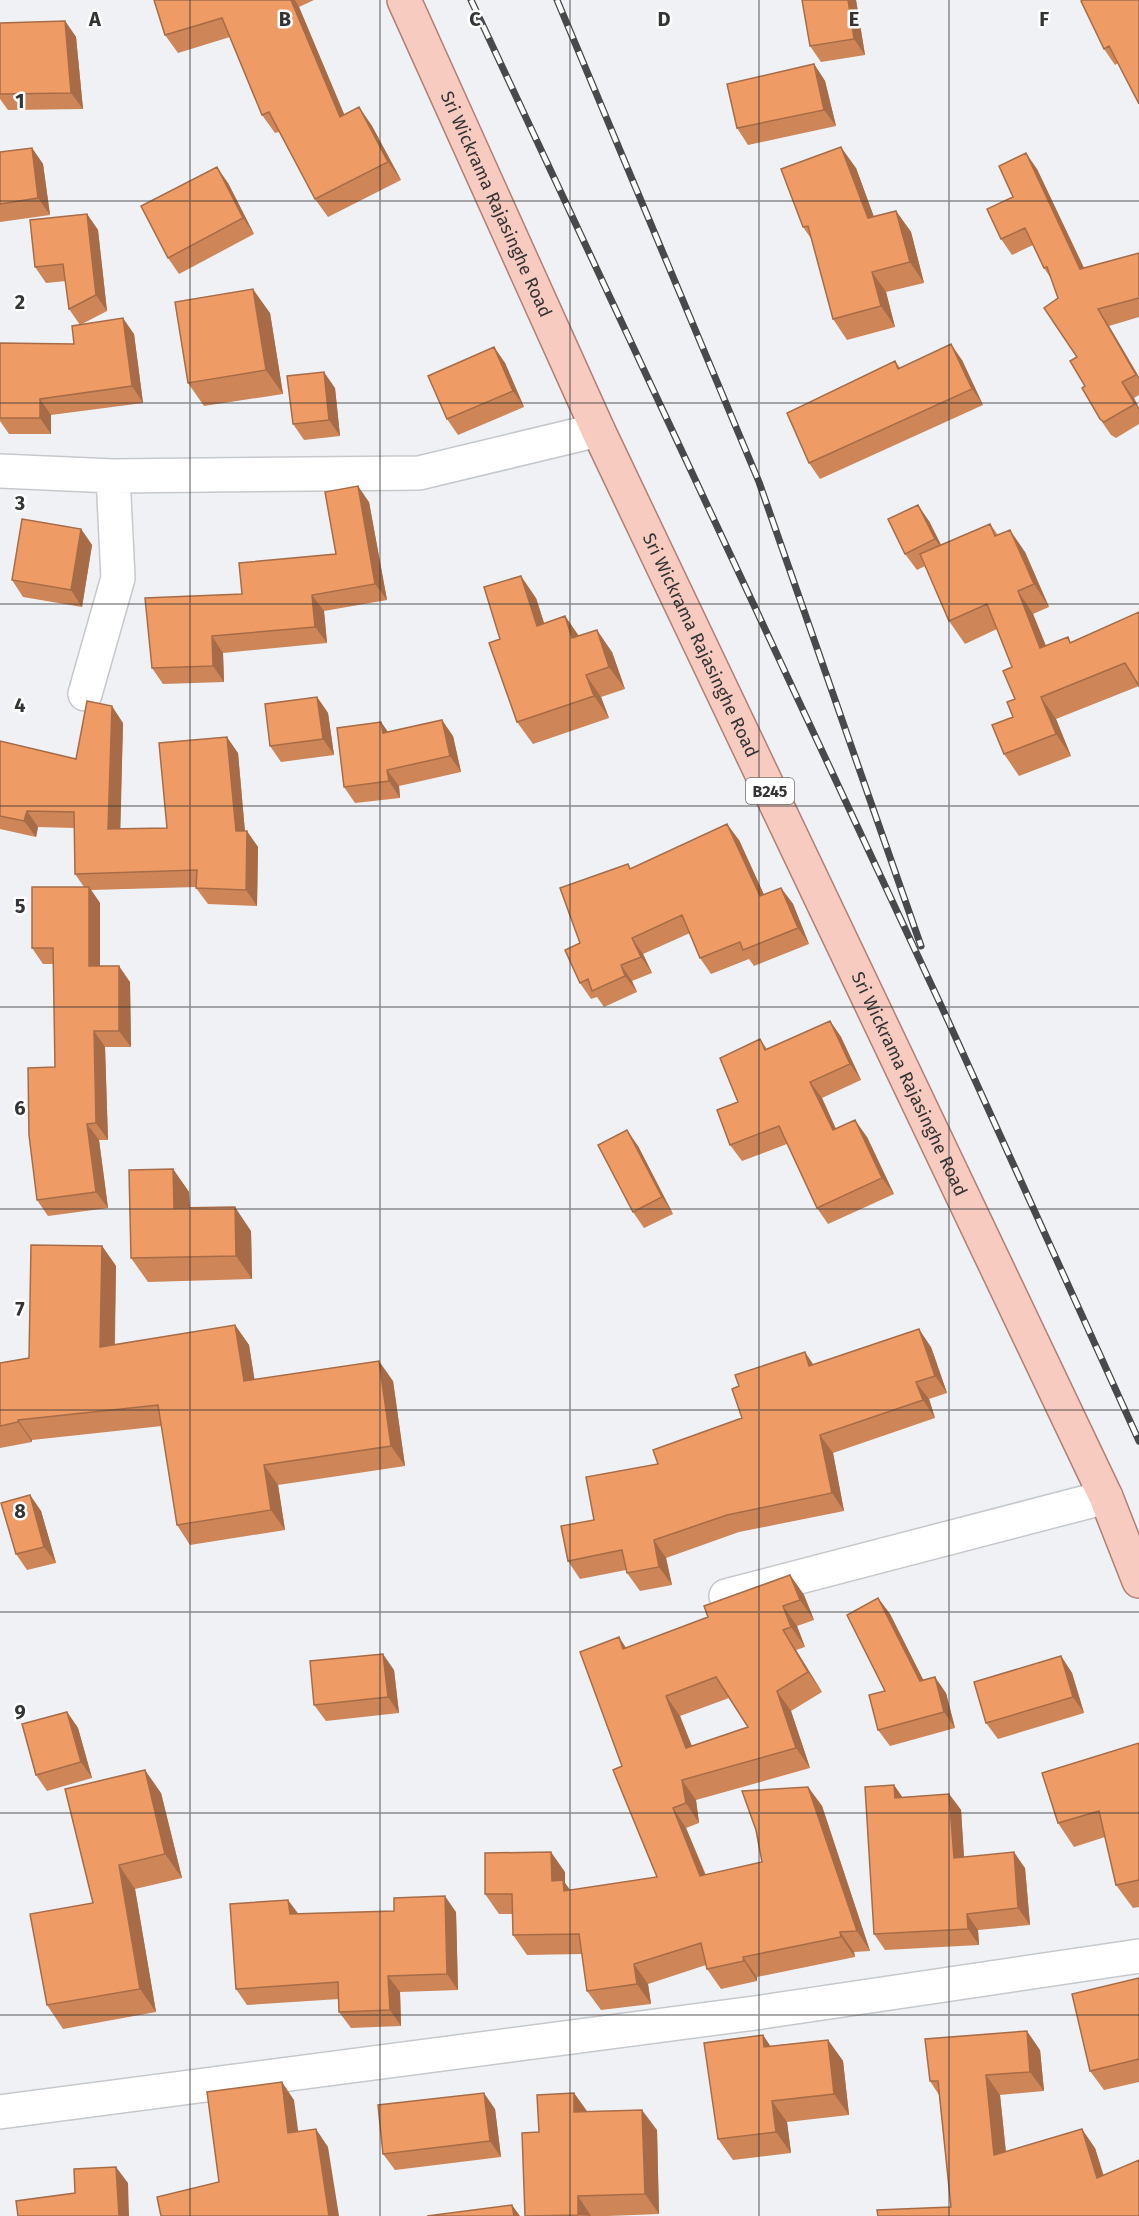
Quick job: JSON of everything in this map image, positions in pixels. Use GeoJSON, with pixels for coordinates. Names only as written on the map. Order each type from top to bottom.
{"type":"FeatureCollection","features":[{"type":"Feature","properties":{"kind":"main road","name":"Sri Wickrama Rajasinghe Road"},"geometry":{"type":"LineString","coordinates":[[404,0],[598,430],[1106,1497],[1139,1581]]}},
{"type":"Feature","properties":{"kind":"street"},"geometry":{"type":"LineString","coordinates":[[0,471],[113,476],[419,473],[598,430]]}},
{"type":"Feature","properties":{"kind":"street"},"geometry":{"type":"LineString","coordinates":[[86,694],[118,578],[113,476]]}},
{"type":"Feature","properties":{"kind":"street"},"geometry":{"type":"LineString","coordinates":[[726,1596],[1106,1497]]}},
{"type":"Feature","properties":{"kind":"street"},"geometry":{"type":"LineString","coordinates":[[0,2112],[762,2012],[1139,1956]]}},
{"type":"Feature","properties":{"kind":"building"},"geometry":{"type":"Polygon","coordinates":[[[154,0],[291,0],[340,117],[359,107],[388,162],[315,199],[269,112],[262,115],[222,18],[165,35],[154,0]]]}},
{"type":"Feature","properties":{"kind":"building"},"geometry":{"type":"Polygon","coordinates":[[[802,0],[848,0],[854,39],[810,46],[802,0]]]}},
{"type":"Feature","properties":{"kind":"building"},"geometry":{"type":"Polygon","coordinates":[[[1139,0],[1139,104],[1109,46],[1104,49],[1081,1],[1139,0]]]}},
{"type":"Feature","properties":{"kind":"building"},"geometry":{"type":"Polygon","coordinates":[[[65,21],[71,93],[0,94],[0,23],[65,21]]]}},
{"type":"Feature","properties":{"kind":"building"},"geometry":{"type":"Polygon","coordinates":[[[814,64],[824,110],[737,128],[727,84],[814,64]]]}},
{"type":"Feature","properties":{"kind":"building"},"geometry":{"type":"Polygon","coordinates":[[[841,147],[868,218],[896,211],[910,262],[872,272],[881,306],[833,319],[808,226],[803,227],[781,169],[841,147]]]}},
{"type":"Feature","properties":{"kind":"building"},"geometry":{"type":"Polygon","coordinates":[[[32,148],[38,198],[0,204],[0,152],[32,148]]]}},
{"type":"Feature","properties":{"kind":"building"},"geometry":{"type":"Polygon","coordinates":[[[1026,153],[1080,269],[1139,253],[1139,298],[1098,309],[1136,375],[1122,382],[1135,404],[1104,422],[1082,388],[1085,386],[1070,361],[1077,357],[1044,308],[1058,298],[1047,267],[1044,268],[1025,228],[1001,239],[987,209],[1013,197],[999,166],[1026,153]]]}},
{"type":"Feature","properties":{"kind":"building"},"geometry":{"type":"Polygon","coordinates":[[[217,167],[243,218],[168,258],[141,206],[217,167]]]}},
{"type":"Feature","properties":{"kind":"building"},"geometry":{"type":"Polygon","coordinates":[[[87,214],[96,295],[69,309],[63,264],[35,267],[30,220],[87,214]]]}},
{"type":"Feature","properties":{"kind":"building"},"geometry":{"type":"Polygon","coordinates":[[[253,289],[266,370],[188,383],[175,302],[253,289]]]}},
{"type":"Feature","properties":{"kind":"building"},"geometry":{"type":"Polygon","coordinates":[[[123,318],[132,386],[40,399],[40,418],[0,418],[0,343],[74,344],[72,326],[123,318]]]}},
{"type":"Feature","properties":{"kind":"building"},"geometry":{"type":"Polygon","coordinates":[[[951,344],[972,389],[809,463],[787,413],[895,361],[898,369],[951,344]]]}},
{"type":"Feature","properties":{"kind":"building"},"geometry":{"type":"Polygon","coordinates":[[[494,347],[513,391],[447,419],[428,376],[494,347]]]}},
{"type":"Feature","properties":{"kind":"building"},"geometry":{"type":"Polygon","coordinates":[[[324,372],[329,420],[293,424],[287,376],[324,372]]]}},
{"type":"Feature","properties":{"kind":"building"},"geometry":{"type":"Polygon","coordinates":[[[358,486],[375,584],[312,595],[315,627],[212,636],[213,666],[152,668],[145,598],[242,594],[239,563],[336,554],[325,492],[358,486]]]}},
{"type":"Feature","properties":{"kind":"building"},"geometry":{"type":"Polygon","coordinates":[[[918,505],[935,539],[905,554],[888,519],[918,505]]]}},
{"type":"Feature","properties":{"kind":"building"},"geometry":{"type":"Polygon","coordinates":[[[22,519],[81,529],[71,590],[12,580],[22,519]]]}},
{"type":"Feature","properties":{"kind":"building"},"geometry":{"type":"Polygon","coordinates":[[[990,524],[995,536],[1010,530],[1034,584],[1018,591],[1040,648],[1068,637],[1070,643],[1139,612],[1139,686],[1125,663],[1041,697],[1056,734],[1004,754],[992,725],[1013,717],[1007,702],[1015,699],[1003,671],[1012,667],[987,604],[949,621],[920,554],[990,524]]]}},
{"type":"Feature","properties":{"kind":"building"},"geometry":{"type":"Polygon","coordinates":[[[521,576],[537,626],[565,616],[572,638],[597,630],[609,667],[586,675],[594,696],[517,722],[489,643],[500,639],[484,587],[521,576]]]}},
{"type":"Feature","properties":{"kind":"building"},"geometry":{"type":"Polygon","coordinates":[[[317,697],[323,739],[270,746],[265,704],[317,697]]]}},
{"type":"Feature","properties":{"kind":"building"},"geometry":{"type":"Polygon","coordinates":[[[87,701],[112,706],[108,829],[167,828],[159,743],[227,737],[236,831],[247,831],[246,890],[196,888],[197,870],[75,874],[74,812],[27,811],[24,821],[0,816],[0,741],[76,759],[87,701]]]}},
{"type":"Feature","properties":{"kind":"building"},"geometry":{"type":"Polygon","coordinates":[[[442,720],[450,756],[387,770],[389,781],[344,787],[337,728],[381,722],[383,733],[442,720]]]}},
{"type":"Feature","properties":{"kind":"building"},"geometry":{"type":"Polygon","coordinates":[[[727,824],[760,896],[781,888],[798,928],[743,950],[740,942],[700,958],[682,915],[632,938],[641,957],[621,965],[625,976],[592,991],[588,979],[580,983],[565,950],[580,943],[560,888],[628,864],[630,869],[727,824]]]}},
{"type":"Feature","properties":{"kind":"building"},"geometry":{"type":"Polygon","coordinates":[[[32,887],[89,887],[89,966],[119,966],[119,1031],[94,1031],[96,1123],[87,1124],[96,1192],[37,1200],[29,1135],[28,1068],[55,1067],[53,948],[32,948],[32,887]]]}},
{"type":"Feature","properties":{"kind":"building"},"geometry":{"type":"Polygon","coordinates":[[[830,1021],[850,1064],[810,1082],[833,1130],[855,1120],[882,1178],[817,1208],[779,1126],[730,1145],[717,1110],[738,1102],[720,1058],[760,1039],[765,1050],[830,1021]]]}},
{"type":"Feature","properties":{"kind":"building"},"geometry":{"type":"Polygon","coordinates":[[[627,1130],[662,1197],[633,1212],[598,1145],[627,1130]]]}},
{"type":"Feature","properties":{"kind":"building"},"geometry":{"type":"Polygon","coordinates":[[[173,1169],[174,1208],[235,1207],[236,1256],[131,1258],[129,1170],[173,1169]]]}},
{"type":"Feature","properties":{"kind":"building"},"geometry":{"type":"Polygon","coordinates":[[[31,1245],[102,1246],[100,1347],[235,1325],[244,1381],[379,1361],[391,1446],[264,1465],[271,1510],[177,1525],[158,1405],[18,1420],[18,1422],[0,1426],[0,1363],[29,1358],[31,1245]]]}},
{"type":"Feature","properties":{"kind":"building"},"geometry":{"type":"Polygon","coordinates":[[[919,1329],[935,1376],[916,1382],[923,1400],[820,1435],[832,1493],[727,1515],[654,1540],[659,1567],[627,1573],[622,1550],[568,1561],[561,1526],[594,1520],[586,1477],[658,1464],[653,1450],[742,1418],[732,1389],[739,1386],[735,1375],[805,1352],[809,1366],[919,1329]]]}},
{"type":"Feature","properties":{"kind":"building"},"geometry":{"type":"Polygon","coordinates":[[[30,1495],[44,1547],[16,1554],[1,1503],[30,1495]]]}},
{"type":"Feature","properties":{"kind":"building"},"geometry":{"type":"Polygon","coordinates":[[[790,1575],[800,1600],[783,1606],[791,1627],[783,1630],[808,1672],[777,1691],[796,1748],[682,1780],[686,1803],[673,1808],[700,1876],[762,1862],[756,1830],[742,1791],[808,1787],[857,1931],[840,1932],[841,1937],[743,1957],[744,1961],[707,1969],[701,1943],[634,1964],[637,1984],[587,1991],[579,1934],[513,1935],[512,1894],[485,1894],[485,1853],[551,1852],[552,1881],[563,1880],[564,1891],[657,1877],[613,1770],[622,1766],[580,1652],[619,1637],[623,1649],[708,1617],[704,1606],[790,1575]],[[716,1677],[666,1696],[686,1748],[748,1727],[716,1677]]]}},
{"type":"Feature","properties":{"kind":"building"},"geometry":{"type":"Polygon","coordinates":[[[878,1598],[920,1681],[935,1677],[944,1712],[878,1730],[869,1695],[885,1691],[847,1615],[878,1598]]]}},
{"type":"Feature","properties":{"kind":"building"},"geometry":{"type":"Polygon","coordinates":[[[383,1654],[388,1697],[314,1705],[310,1661],[383,1654]]]}},
{"type":"Feature","properties":{"kind":"building"},"geometry":{"type":"Polygon","coordinates":[[[1061,1656],[1073,1697],[986,1723],[974,1682],[1061,1656]]]}},
{"type":"Feature","properties":{"kind":"building"},"geometry":{"type":"Polygon","coordinates":[[[67,1712],[81,1762],[36,1775],[22,1724],[67,1712]]]}},
{"type":"Feature","properties":{"kind":"building"},"geometry":{"type":"Polygon","coordinates":[[[1139,1743],[1139,1880],[1116,1885],[1099,1811],[1058,1823],[1042,1773],[1139,1743]]]}},
{"type":"Feature","properties":{"kind":"building"},"geometry":{"type":"Polygon","coordinates":[[[145,1770],[165,1854],[119,1865],[140,1989],[47,2005],[30,1914],[93,1903],[65,1789],[145,1770]]]}},
{"type":"Feature","properties":{"kind":"building"},"geometry":{"type":"Polygon","coordinates":[[[894,1785],[895,1798],[949,1794],[954,1858],[1014,1852],[1018,1908],[967,1914],[968,1929],[874,1934],[865,1787],[894,1785]]]}},
{"type":"Feature","properties":{"kind":"building"},"geometry":{"type":"Polygon","coordinates":[[[445,1896],[447,1974],[388,1976],[390,2010],[339,2012],[338,1982],[236,1989],[230,1904],[288,1900],[290,1914],[394,1911],[394,1898],[445,1896]]]}},
{"type":"Feature","properties":{"kind":"building"},"geometry":{"type":"Polygon","coordinates":[[[1139,1978],[1139,2059],[1090,2071],[1072,1994],[1139,1978]]]}},
{"type":"Feature","properties":{"kind":"building"},"geometry":{"type":"Polygon","coordinates":[[[1027,2031],[1030,2072],[986,2075],[994,2155],[1082,2129],[1097,2178],[1139,2160],[1139,2216],[878,2216],[877,2210],[951,2207],[938,2081],[930,2081],[925,2039],[1027,2031]]]}},
{"type":"Feature","properties":{"kind":"building"},"geometry":{"type":"Polygon","coordinates":[[[763,2035],[764,2047],[828,2040],[834,2094],[772,2101],[776,2132],[718,2139],[704,2043],[763,2035]]]}},
{"type":"Feature","properties":{"kind":"building"},"geometry":{"type":"Polygon","coordinates":[[[282,2082],[288,2133],[316,2129],[329,2216],[161,2216],[157,2197],[219,2182],[207,2092],[282,2082]]]}},
{"type":"Feature","properties":{"kind":"building"},"geometry":{"type":"Polygon","coordinates":[[[484,2093],[490,2141],[383,2154],[378,2105],[484,2093]]]}},
{"type":"Feature","properties":{"kind":"building"},"geometry":{"type":"Polygon","coordinates":[[[574,2093],[574,2112],[642,2110],[645,2194],[578,2196],[578,2215],[525,2216],[522,2133],[539,2132],[537,2095],[574,2093]]]}},
{"type":"Feature","properties":{"kind":"building"},"geometry":{"type":"Polygon","coordinates":[[[116,2167],[119,2216],[18,2216],[16,2201],[75,2193],[74,2169],[116,2167]]]}},
{"type":"Feature","properties":{"kind":"building"},"geometry":{"type":"Polygon","coordinates":[[[512,2205],[514,2216],[427,2216],[512,2205]]]}},
{"type":"Feature","properties":{"kind":"railway"},"geometry":{"type":"LineString","coordinates":[[471,0],[945,1014],[1139,1441]]}},
{"type":"Feature","properties":{"kind":"railway"},"geometry":{"type":"LineString","coordinates":[[557,0],[759,482],[921,946]]}}]}
